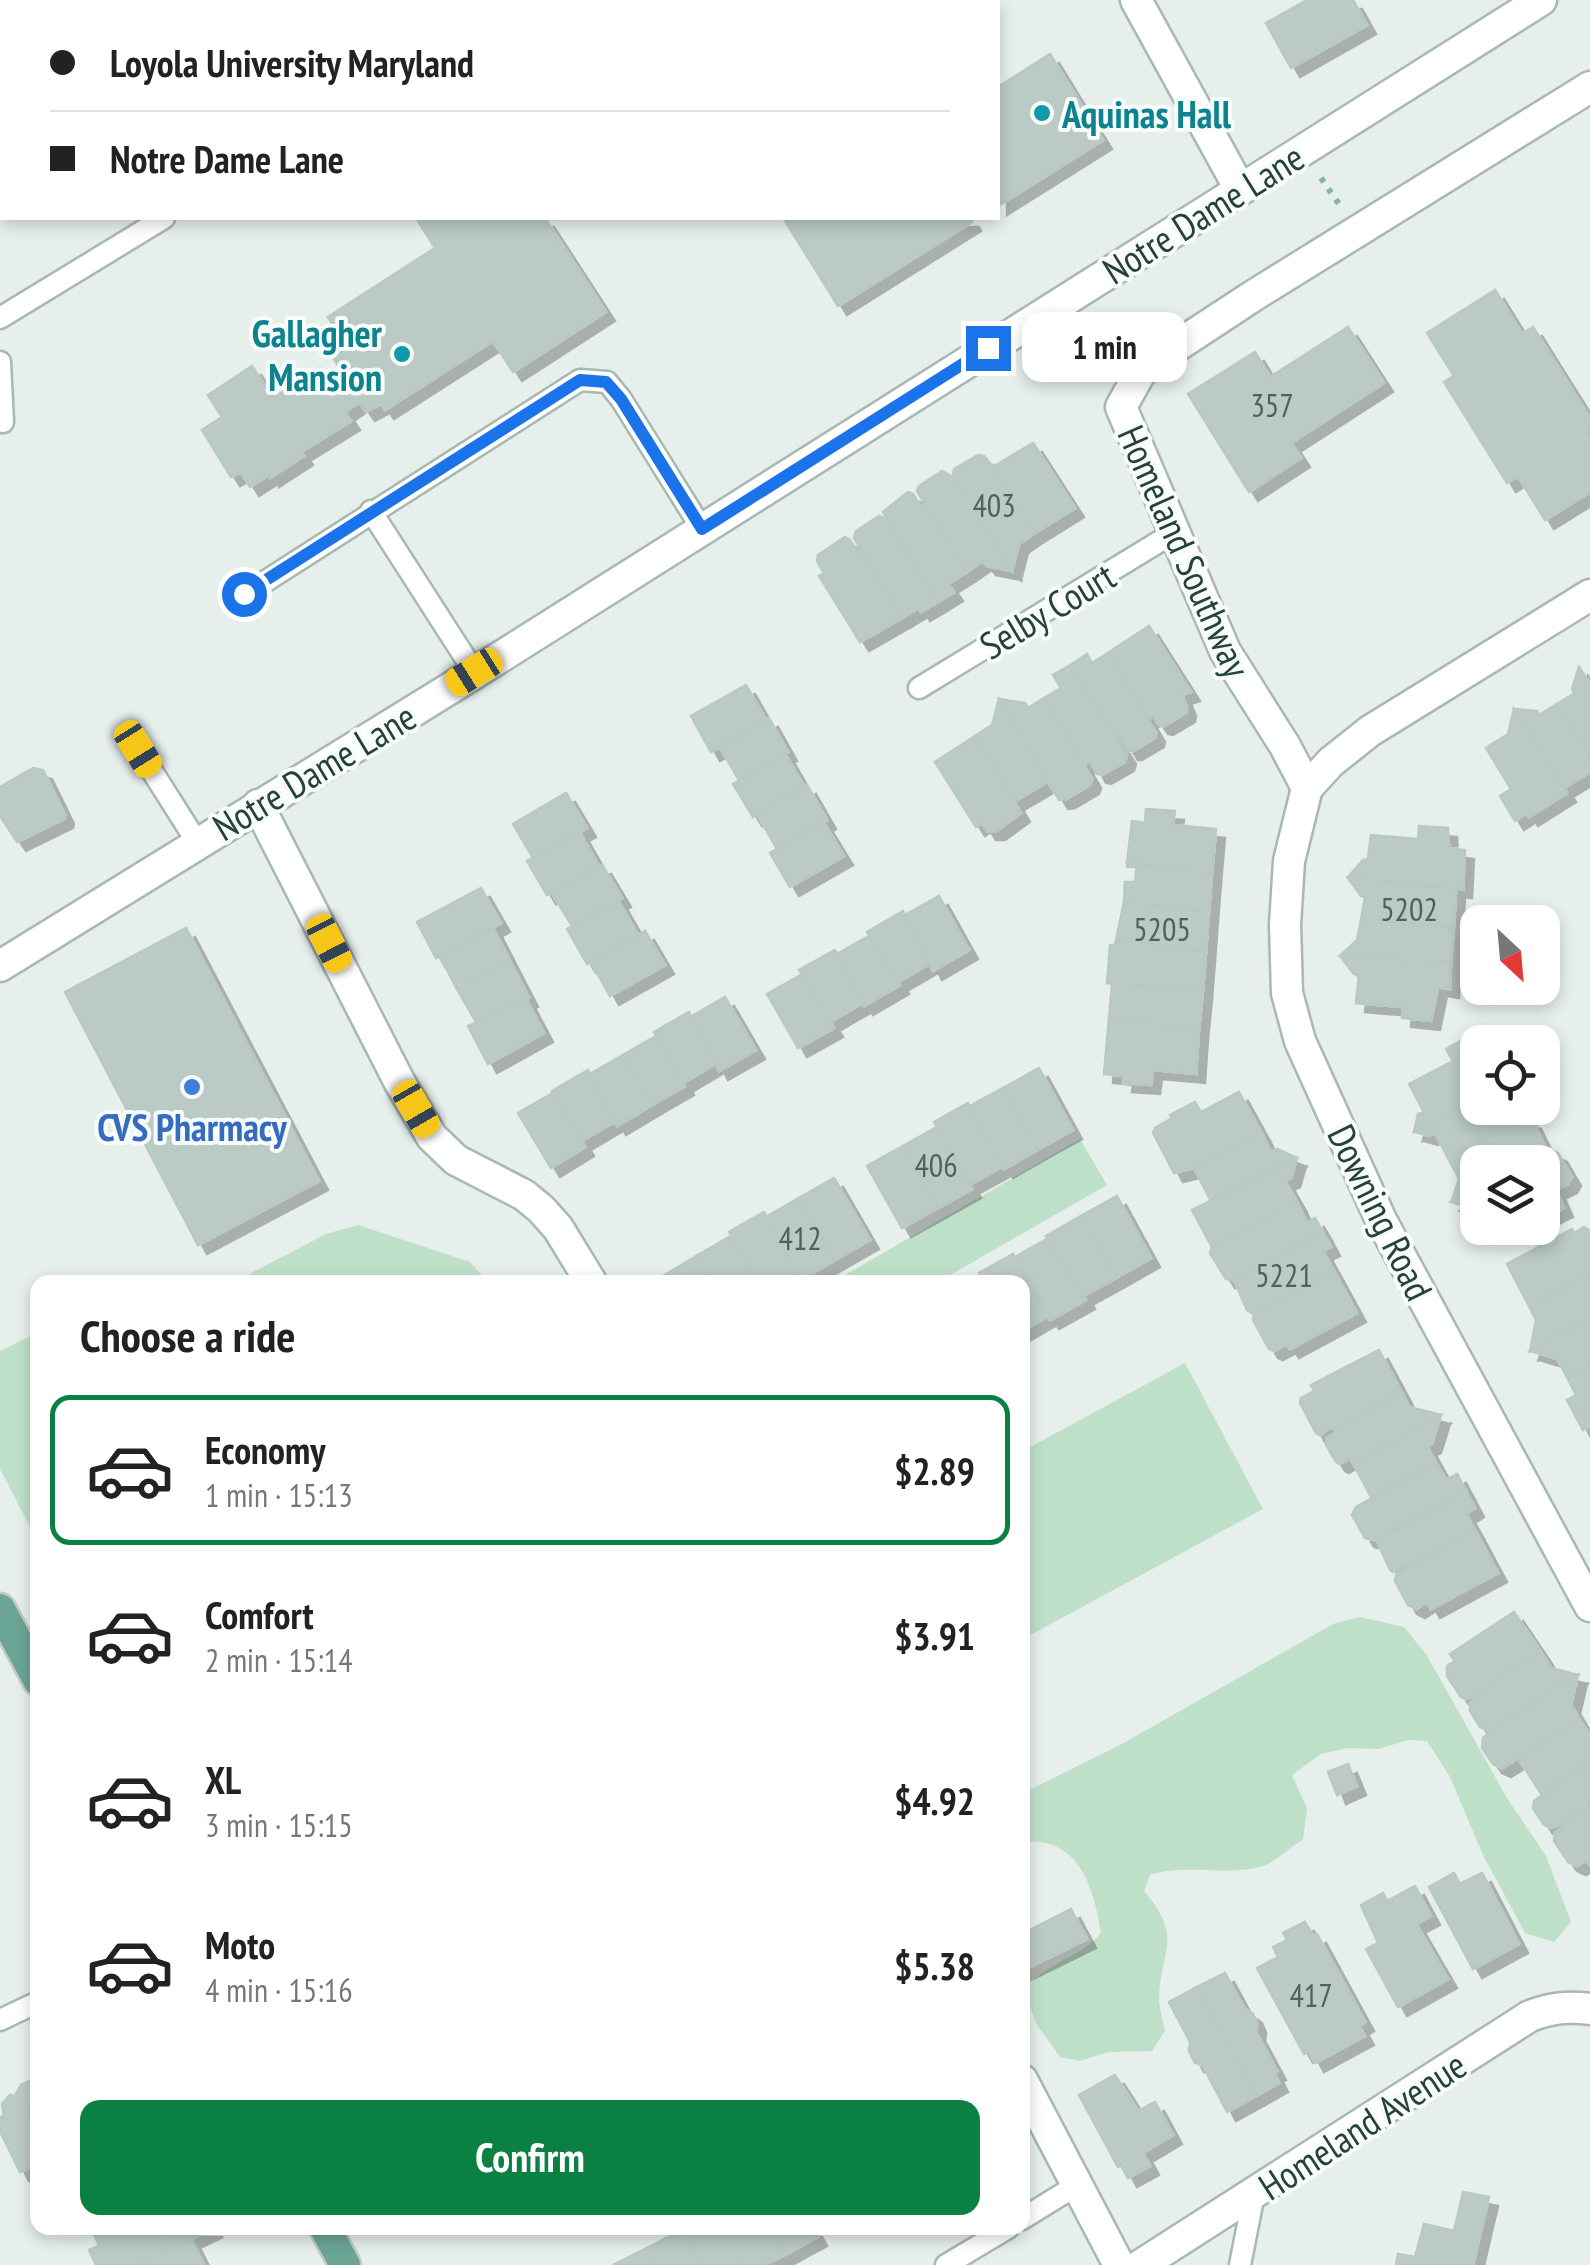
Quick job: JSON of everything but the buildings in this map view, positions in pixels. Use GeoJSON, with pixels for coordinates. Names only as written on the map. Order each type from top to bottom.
{"type":"FeatureCollection","features":[{"type":"Feature","properties":{"kind":"main road"},"geometry":{"type":"LineString","coordinates":[[0,1609],[19,1645]]}},
{"type":"Feature","properties":{"kind":"main road"},"geometry":{"type":"LineString","coordinates":[[329,2235],[345,2265]]}},
{"type":"Feature","properties":{"kind":"street"},"geometry":{"type":"LineString","coordinates":[[1136,0],[1240,190]]}},
{"type":"Feature","properties":{"kind":"street","name":"Notre Dame Lane"},"geometry":{"type":"LineString","coordinates":[[0,966],[1541,0]]}},
{"type":"Feature","properties":{"kind":"street","name":"Homeland Southway"},"geometry":{"type":"LineString","coordinates":[[1307,788],[1225,650],[1121,407],[1140,373],[1253,296],[1590,87]]}},
{"type":"Feature","properties":{"kind":"street"},"geometry":{"type":"LineString","coordinates":[[1307,788],[1331,762],[1370,731],[1590,595]]}},
{"type":"Feature","properties":{"kind":"street","name":"Downing Road"},"geometry":{"type":"LineString","coordinates":[[1307,788],[1289,861],[1285,925],[1287,992],[1300,1040],[1382,1220],[1590,1606]]}},
{"type":"Feature","properties":{"kind":"street"},"geometry":{"type":"LineString","coordinates":[[258,805],[399,1081],[432,1137],[456,1160],[524,1195],[541,1209],[558,1228],[586,1275]]}},
{"type":"Feature","properties":{"kind":"street","name":"Homeland Avenue"},"geometry":{"type":"LineString","coordinates":[[1141,2265],[1530,2016],[1571,2006],[1590,2009]]}},
{"type":"Feature","properties":{"kind":"street"},"geometry":{"type":"LineString","coordinates":[[1030,2095],[1119,2265]]}},
{"type":"Feature","properties":{"kind":"lane"},"geometry":{"type":"LineString","coordinates":[[0,318],[161,220]]}},
{"type":"Feature","properties":{"kind":"lane"},"geometry":{"type":"LineString","coordinates":[[0,362],[3,422]]}},
{"type":"Feature","properties":{"kind":"lane"},"geometry":{"type":"LineString","coordinates":[[244,594],[580,380],[606,382],[621,399],[702,529]]}},
{"type":"Feature","properties":{"kind":"lane"},"geometry":{"type":"LineString","coordinates":[[370,511],[474,672]]}},
{"type":"Feature","properties":{"kind":"lane","name":"Selby Court"},"geometry":{"type":"LineString","coordinates":[[919,688],[1175,532]]}},
{"type":"Feature","properties":{"kind":"lane"},"geometry":{"type":"LineString","coordinates":[[138,749],[197,842]]}},
{"type":"Feature","properties":{"kind":"lane"},"geometry":{"type":"LineString","coordinates":[[0,2020],[30,2006]]}},
{"type":"Feature","properties":{"kind":"lane"},"geometry":{"type":"LineString","coordinates":[[1030,2214],[1077,2185]]}},
{"type":"Feature","properties":{"kind":"lane"},"geometry":{"type":"LineString","coordinates":[[1240,2265],[1254,2194]]}},
{"type":"Feature","properties":{"kind":"lane"},"geometry":{"type":"LineString","coordinates":[[946,2265],[996,2235]]}},
{"type":"Feature","properties":{"kind":"path"},"geometry":{"type":"LineString","coordinates":[[1318,174],[1343,209]]}},
{"type":"Feature","properties":{"kind":"green space"},"geometry":{"type":"Polygon","coordinates":[[[1080,1139],[1107,1185],[950,1275],[845,1275],[1080,1139]]]}},
{"type":"Feature","properties":{"kind":"green space"},"geometry":{"type":"Polygon","coordinates":[[[358,1225],[470,1262],[482,1275],[247,1275],[326,1234],[358,1225]]]}},
{"type":"Feature","properties":{"kind":"green space"},"geometry":{"type":"Polygon","coordinates":[[[30,1336],[30,1527],[0,1469],[0,1351],[30,1336]]]}},
{"type":"Feature","properties":{"kind":"green space"},"geometry":{"type":"Polygon","coordinates":[[[1185,1363],[1263,1509],[1030,1635],[1030,1447],[1185,1363]]]}},
{"type":"Feature","properties":{"kind":"green space"},"geometry":{"type":"Polygon","coordinates":[[[1360,1617],[1404,1627],[1426,1654],[1507,1798],[1546,1856],[1571,1922],[1554,1942],[1525,1933],[1483,1855],[1450,1777],[1427,1741],[1408,1740],[1379,1749],[1348,1748],[1321,1754],[1292,1775],[1307,1808],[1303,1840],[1275,1860],[1242,1870],[1175,1870],[1150,1875],[1144,1891],[1167,1932],[1159,1998],[1165,2031],[1152,2051],[1108,2052],[1080,2061],[1060,2057],[1037,2025],[1030,2007],[1030,1984],[1101,1933],[1094,1899],[1080,1868],[1058,1847],[1030,1842],[1030,1790],[1120,1745],[1333,1624],[1360,1617]]]}},
{"type":"Feature","properties":{"kind":"place","name":"Aquinas Hall"},"geometry":{"type":"Point","coordinates":[1042,113]}},
{"type":"Feature","properties":{"kind":"place","name":"Gallagher Mansion"},"geometry":{"type":"Point","coordinates":[402,354]}},
{"type":"Feature","properties":{"kind":"place","name":"CVS Pharmacy"},"geometry":{"type":"Point","coordinates":[192,1087]}},
{"type":"Feature","properties":{"kind":"route"},"geometry":{"type":"LineString","coordinates":[[244,594],[580,380],[606,382],[621,399],[702,529],[988,348]]}}]}
